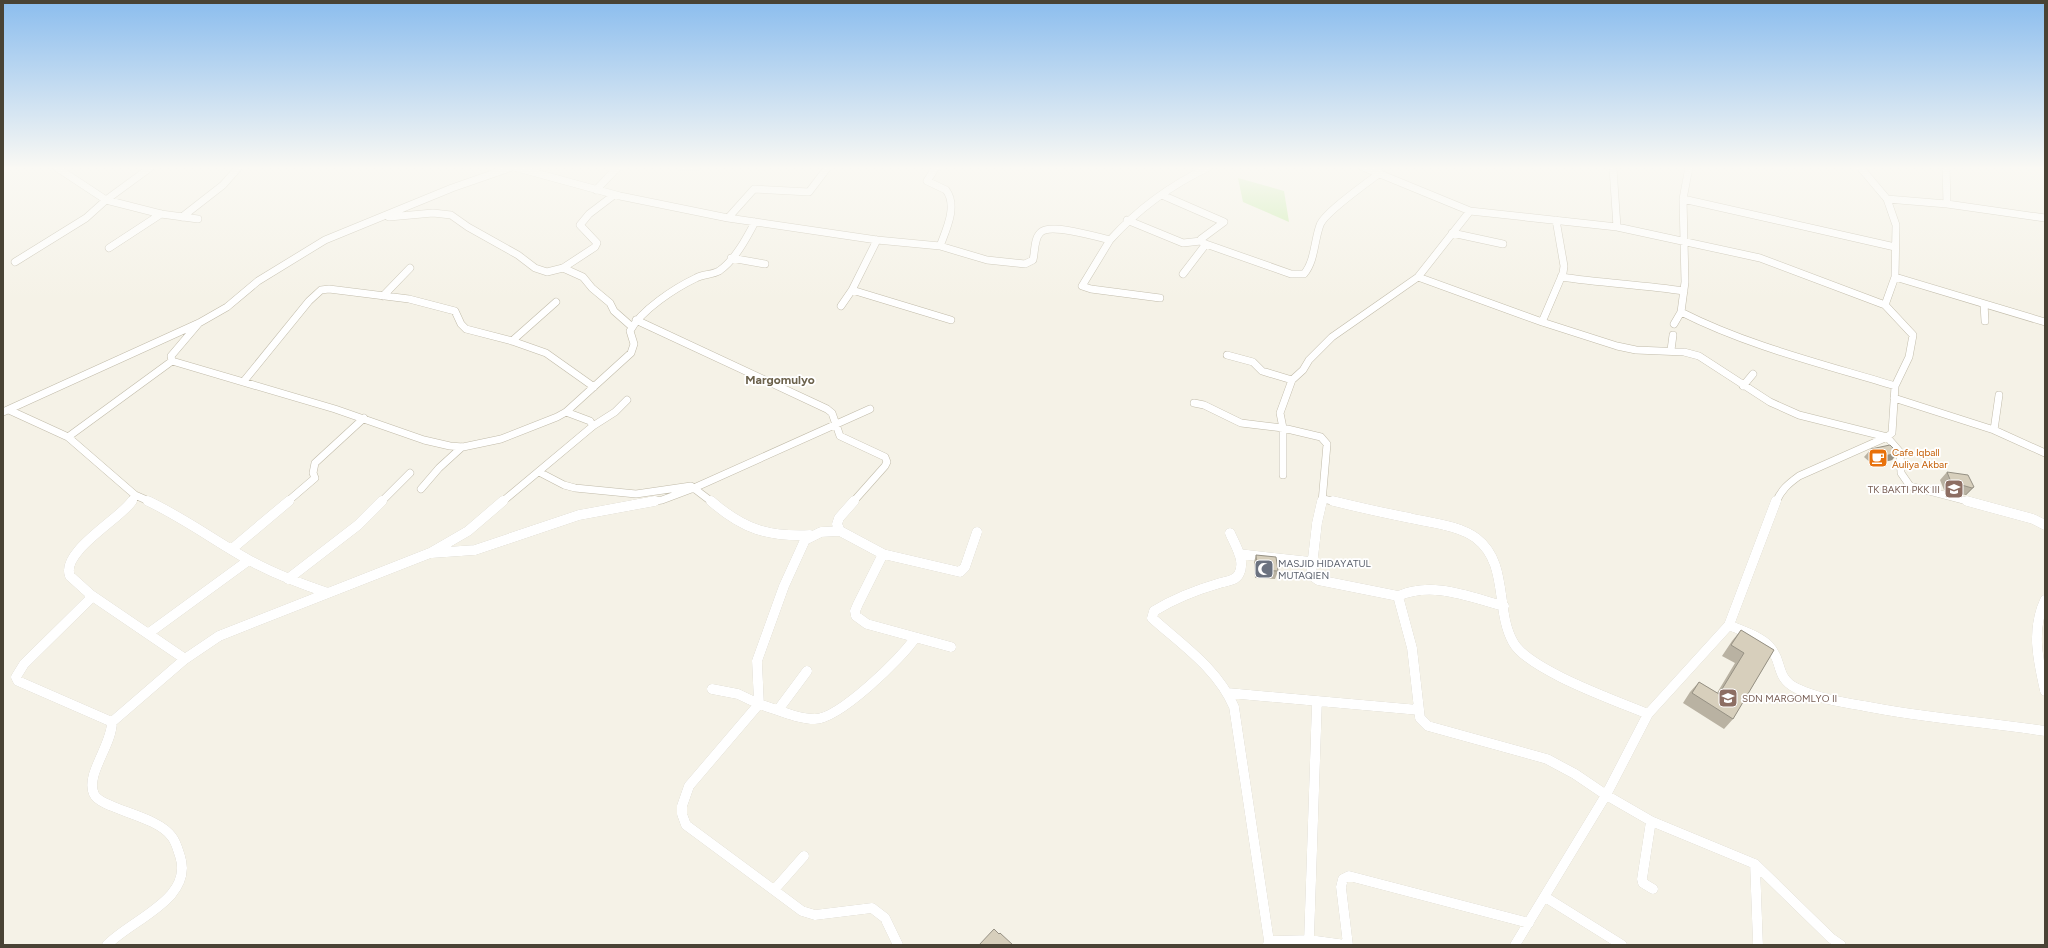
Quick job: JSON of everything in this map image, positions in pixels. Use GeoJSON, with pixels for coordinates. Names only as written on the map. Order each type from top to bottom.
{"type":"FeatureCollection","features":[{"type":"Feature","properties":{"kind":"street"},"geometry":{"type":"LineString","coordinates":[[15,262],[86,218],[94,211]]}},
{"type":"Feature","properties":{"kind":"street"},"geometry":{"type":"LineString","coordinates":[[150,211],[198,219]]}},
{"type":"Feature","properties":{"kind":"street"},"geometry":{"type":"LineString","coordinates":[[182,217],[189,211]]}},
{"type":"Feature","properties":{"kind":"street"},"geometry":{"type":"LineString","coordinates":[[6,411],[199,323],[227,307],[258,281],[291,260],[339,234],[397,211]]}},
{"type":"Feature","properties":{"kind":"street"},"geometry":{"type":"LineString","coordinates":[[381,218],[427,214],[451,215],[468,227],[518,255],[540,271],[554,272],[563,268],[595,247],[596,243],[580,225],[592,211]]}},
{"type":"Feature","properties":{"kind":"street"},"geometry":{"type":"LineString","coordinates":[[684,211],[877,240],[940,246],[987,260],[1025,264],[1030,263],[1033,260],[1039,234],[1045,229],[1057,228],[1110,240]]}},
{"type":"Feature","properties":{"kind":"street"},"geometry":{"type":"LineString","coordinates":[[728,218],[734,211]]}},
{"type":"Feature","properties":{"kind":"street"},"geometry":{"type":"LineString","coordinates":[[940,246],[950,211]]}},
{"type":"Feature","properties":{"kind":"street"},"geometry":{"type":"LineString","coordinates":[[1139,211],[1126,220],[1110,240],[1082,286],[1091,289],[1160,298]]}},
{"type":"Feature","properties":{"kind":"street"},"geometry":{"type":"LineString","coordinates":[[1183,274],[1204,243],[1224,222],[1199,211]]}},
{"type":"Feature","properties":{"kind":"street"},"geometry":{"type":"LineString","coordinates":[[1126,220],[1182,243],[1204,243],[1292,274],[1304,274],[1309,268],[1315,251],[1316,234],[1320,223],[1332,211]]}},
{"type":"Feature","properties":{"kind":"street"},"geometry":{"type":"LineString","coordinates":[[1283,475],[1282,428],[1280,413],[1292,380],[1303,370],[1310,360],[1332,337],[1418,277],[1470,211]]}},
{"type":"Feature","properties":{"kind":"street"},"geometry":{"type":"LineString","coordinates":[[1472,211],[1618,227],[1760,258],[1885,304],[1913,335],[1909,357],[1895,386],[1892,433],[1887,437],[1799,476],[1786,485],[1779,494],[1730,625],[1648,714],[1606,795],[1545,897],[1514,945]]}},
{"type":"Feature","properties":{"kind":"street"},"geometry":{"type":"LineString","coordinates":[[1617,211],[1618,227]]}},
{"type":"Feature","properties":{"kind":"street"},"geometry":{"type":"LineString","coordinates":[[1674,324],[1681,312],[1684,291],[1686,243],[1684,211]]}},
{"type":"Feature","properties":{"kind":"street"},"geometry":{"type":"LineString","coordinates":[[1737,211],[1895,247]]}},
{"type":"Feature","properties":{"kind":"street"},"geometry":{"type":"LineString","coordinates":[[1885,304],[1895,276],[1896,225],[1891,211]]}},
{"type":"Feature","properties":{"kind":"street"},"geometry":{"type":"LineString","coordinates":[[1998,211],[2045,218]]}},
{"type":"Feature","properties":{"kind":"street"},"geometry":{"type":"LineString","coordinates":[[109,248],[161,214]]}},
{"type":"Feature","properties":{"kind":"street"},"geometry":{"type":"LineString","coordinates":[[1542,322],[1562,277],[1564,258],[1556,220]]}},
{"type":"Feature","properties":{"kind":"street"},"geometry":{"type":"LineString","coordinates":[[172,360],[364,418],[424,440],[462,447],[485,442],[557,419],[566,412],[631,353],[634,344],[630,331],[634,323],[687,282],[699,276],[718,271],[731,258],[746,238],[755,222]]}},
{"type":"Feature","properties":{"kind":"street"},"geometry":{"type":"LineString","coordinates":[[1452,233],[1503,244]]}},
{"type":"Feature","properties":{"kind":"street"},"geometry":{"type":"LineString","coordinates":[[841,306],[852,290],[877,240]]}},
{"type":"Feature","properties":{"kind":"street"},"geometry":{"type":"LineString","coordinates":[[731,258],[765,264]]}},
{"type":"Feature","properties":{"kind":"street"},"geometry":{"type":"LineString","coordinates":[[383,296],[410,268]]}},
{"type":"Feature","properties":{"kind":"street"},"geometry":{"type":"LineString","coordinates":[[563,268],[583,277],[592,288],[610,303],[614,311],[634,323],[827,409],[832,413],[840,436],[885,457],[887,462],[839,518],[837,524],[840,531]]}},
{"type":"Feature","properties":{"kind":"street"},"geometry":{"type":"LineString","coordinates":[[1895,276],[2045,322]]}},
{"type":"Feature","properties":{"kind":"street"},"geometry":{"type":"LineString","coordinates":[[1418,277],[1542,322],[1617,346],[1636,350],[1671,350],[1684,352],[1705,359],[1770,402],[1799,415],[1887,437],[1897,446],[1902,461],[1900,474],[1904,481],[1910,486],[2033,519],[2045,525]]}},
{"type":"Feature","properties":{"kind":"street"},"geometry":{"type":"LineString","coordinates":[[1562,277],[1597,282],[1638,284],[1684,291]]}},
{"type":"Feature","properties":{"kind":"street"},"geometry":{"type":"LineString","coordinates":[[244,381],[309,301],[321,290],[329,289],[383,296],[447,308],[455,311],[461,324],[466,329],[512,341],[546,353],[594,387]]}},
{"type":"Feature","properties":{"kind":"street"},"geometry":{"type":"LineString","coordinates":[[852,290],[951,320]]}},
{"type":"Feature","properties":{"kind":"street"},"geometry":{"type":"LineString","coordinates":[[512,341],[556,302]]}},
{"type":"Feature","properties":{"kind":"street"},"geometry":{"type":"LineString","coordinates":[[1984,304],[1985,321]]}},
{"type":"Feature","properties":{"kind":"street"},"geometry":{"type":"LineString","coordinates":[[1681,312],[1705,324],[1764,346],[1895,386]]}},
{"type":"Feature","properties":{"kind":"street"},"geometry":{"type":"LineString","coordinates":[[172,360],[171,356],[199,323]]}},
{"type":"Feature","properties":{"kind":"street"},"geometry":{"type":"LineString","coordinates":[[1671,350],[1673,335]]}},
{"type":"Feature","properties":{"kind":"street"},"geometry":{"type":"LineString","coordinates":[[1227,355],[1252,362],[1262,371],[1292,380]]}},
{"type":"Feature","properties":{"kind":"street"},"geometry":{"type":"LineString","coordinates":[[68,437],[172,360]]}},
{"type":"Feature","properties":{"kind":"street"},"geometry":{"type":"LineString","coordinates":[[1744,386],[1753,374]]}},
{"type":"Feature","properties":{"kind":"street"},"geometry":{"type":"LineString","coordinates":[[1994,430],[1999,395]]}},
{"type":"Feature","properties":{"kind":"street"},"geometry":{"type":"LineString","coordinates":[[1894,398],[1994,430],[2045,453]]}},
{"type":"Feature","properties":{"kind":"street"},"geometry":{"type":"LineString","coordinates":[[107,945],[125,927],[166,901],[177,889],[183,877],[184,868],[174,840],[162,827],[101,801],[93,794],[91,784],[111,736],[112,722],[185,659],[219,636],[430,553],[468,532],[593,426],[615,412],[627,400]]}},
{"type":"Feature","properties":{"kind":"street"},"geometry":{"type":"LineString","coordinates":[[1194,403],[1204,405],[1241,423],[1282,428],[1325,439],[1327,444],[1323,498],[1311,562],[1311,575],[1318,580],[1398,596],[1407,591],[1431,588],[1504,606]]}},
{"type":"Feature","properties":{"kind":"street"},"geometry":{"type":"LineString","coordinates":[[430,553],[475,550],[579,515],[662,500],[694,488],[870,409]]}},
{"type":"Feature","properties":{"kind":"street"},"geometry":{"type":"LineString","coordinates":[[6,411],[68,437],[135,495],[169,511],[213,540],[233,548],[250,560],[288,579],[328,592]]}},
{"type":"Feature","properties":{"kind":"street"},"geometry":{"type":"LineString","coordinates":[[566,412],[590,421],[593,426]]}},
{"type":"Feature","properties":{"kind":"street"},"geometry":{"type":"LineString","coordinates":[[233,548],[308,485],[315,478],[313,473],[315,463],[364,418]]}},
{"type":"Feature","properties":{"kind":"street"},"geometry":{"type":"LineString","coordinates":[[421,489],[439,468],[462,447]]}},
{"type":"Feature","properties":{"kind":"street"},"geometry":{"type":"LineString","coordinates":[[538,472],[564,485],[575,488],[636,494],[650,494],[688,485],[694,488],[733,519],[753,531],[786,536],[810,535],[840,531],[883,554],[960,572],[965,567],[977,532]]}},
{"type":"Feature","properties":{"kind":"street"},"geometry":{"type":"LineString","coordinates":[[288,579],[358,525],[410,473]]}},
{"type":"Feature","properties":{"kind":"street"},"geometry":{"type":"LineString","coordinates":[[135,495],[125,510],[80,548],[69,566],[69,573],[73,579],[91,595],[149,633],[185,659]]}},
{"type":"Feature","properties":{"kind":"street"},"geometry":{"type":"LineString","coordinates":[[1323,498],[1435,524],[1467,533],[1476,538],[1494,561],[1513,642],[1518,650],[1540,666],[1648,714]]}},
{"type":"Feature","properties":{"kind":"street"},"geometry":{"type":"LineString","coordinates":[[1230,533],[1239,554],[1241,571],[1235,579],[1194,591],[1162,605],[1154,611],[1152,618],[1214,673],[1228,693],[1234,707],[1269,943],[1310,940],[1347,945],[1341,887],[1343,879],[1349,876],[1529,923]]}},
{"type":"Feature","properties":{"kind":"street"},"geometry":{"type":"LineString","coordinates":[[810,535],[805,540],[784,586],[757,660],[759,704],[689,786],[682,801],[680,812],[686,825],[802,911],[815,915],[872,908],[878,910],[882,914],[898,945]]}},
{"type":"Feature","properties":{"kind":"street"},"geometry":{"type":"LineString","coordinates":[[883,554],[858,604],[856,616],[867,624],[951,647]]}},
{"type":"Feature","properties":{"kind":"street"},"geometry":{"type":"LineString","coordinates":[[1239,554],[1311,562]]}},
{"type":"Feature","properties":{"kind":"street"},"geometry":{"type":"LineString","coordinates":[[149,633],[250,560]]}},
{"type":"Feature","properties":{"kind":"street"},"geometry":{"type":"LineString","coordinates":[[91,595],[85,605],[24,664],[16,677],[18,681],[112,722]]}},
{"type":"Feature","properties":{"kind":"street"},"geometry":{"type":"LineString","coordinates":[[1398,596],[1412,648],[1420,718],[1428,726],[1512,748],[1547,759],[1575,774],[1606,795],[1651,821],[1755,864],[1831,938],[1841,945]]}},
{"type":"Feature","properties":{"kind":"street"},"geometry":{"type":"LineString","coordinates":[[2045,600],[2037,616],[2036,652],[2045,691]]}},
{"type":"Feature","properties":{"kind":"street"},"geometry":{"type":"LineString","coordinates":[[1730,625],[1769,645],[1774,652],[1779,673],[1784,680],[1790,685],[1815,696],[1866,707],[1962,721],[2004,724],[2045,731]]}},
{"type":"Feature","properties":{"kind":"street"},"geometry":{"type":"LineString","coordinates":[[712,689],[738,694],[759,704],[816,719],[831,715],[844,707],[908,649],[915,638]]}},
{"type":"Feature","properties":{"kind":"street"},"geometry":{"type":"LineString","coordinates":[[778,710],[807,671]]}},
{"type":"Feature","properties":{"kind":"street"},"geometry":{"type":"LineString","coordinates":[[1228,693],[1419,710]]}},
{"type":"Feature","properties":{"kind":"street"},"geometry":{"type":"LineString","coordinates":[[1310,940],[1317,701]]}},
{"type":"Feature","properties":{"kind":"street"},"geometry":{"type":"LineString","coordinates":[[1651,821],[1642,883],[1653,889]]}},
{"type":"Feature","properties":{"kind":"street"},"geometry":{"type":"LineString","coordinates":[[774,890],[804,856]]}},
{"type":"Feature","properties":{"kind":"street"},"geometry":{"type":"LineString","coordinates":[[1755,864],[1758,945]]}},
{"type":"Feature","properties":{"kind":"street"},"geometry":{"type":"LineString","coordinates":[[1545,897],[1622,945]]}},
{"type":"Feature","properties":{"kind":"green space"},"geometry":{"type":"Polygon","coordinates":[[[1264,211],[1287,211],[1289,222],[1264,211]]]}},
{"type":"Feature","properties":{"kind":"building"},"geometry":{"type":"Polygon","coordinates":[[[1890,445],[1898,453],[1879,457],[1871,449],[1890,445]]]}},
{"type":"Feature","properties":{"kind":"building"},"geometry":{"type":"Polygon","coordinates":[[[1947,472],[1968,475],[1974,487],[1972,488],[1951,482],[1947,472]]]}},
{"type":"Feature","properties":{"kind":"building"},"geometry":{"type":"Polygon","coordinates":[[[1256,555],[1276,557],[1278,571],[1257,570],[1256,555]]]}},
{"type":"Feature","properties":{"kind":"building"},"geometry":{"type":"Polygon","coordinates":[[[1741,630],[1774,650],[1733,719],[1692,693],[1699,682],[1719,694],[1744,653],[1731,645],[1741,630]]]}},
{"type":"Feature","properties":{"kind":"building"},"geometry":{"type":"Polygon","coordinates":[[[994,929],[999,934],[1000,933],[1013,945],[979,945],[994,929]]]}},
{"type":"Feature","properties":{"kind":"place","name":"Cafe Iqball Auliya Akbar"},"geometry":{"type":"Point","coordinates":[1878,458]}},
{"type":"Feature","properties":{"kind":"place","name":"TK BAKTI PKK III"},"geometry":{"type":"Point","coordinates":[1954,489]}},
{"type":"Feature","properties":{"kind":"place","name":"MASJID HIDAYATUL MUTAQIEN"},"geometry":{"type":"Point","coordinates":[1264,569]}},
{"type":"Feature","properties":{"kind":"place","name":"SDN MARGOMLYO II"},"geometry":{"type":"Point","coordinates":[1728,698]}},
{"type":"Feature","properties":{"kind":"district","name":"Margomulyo"},"geometry":{"type":"Point","coordinates":[780,380]}}]}
